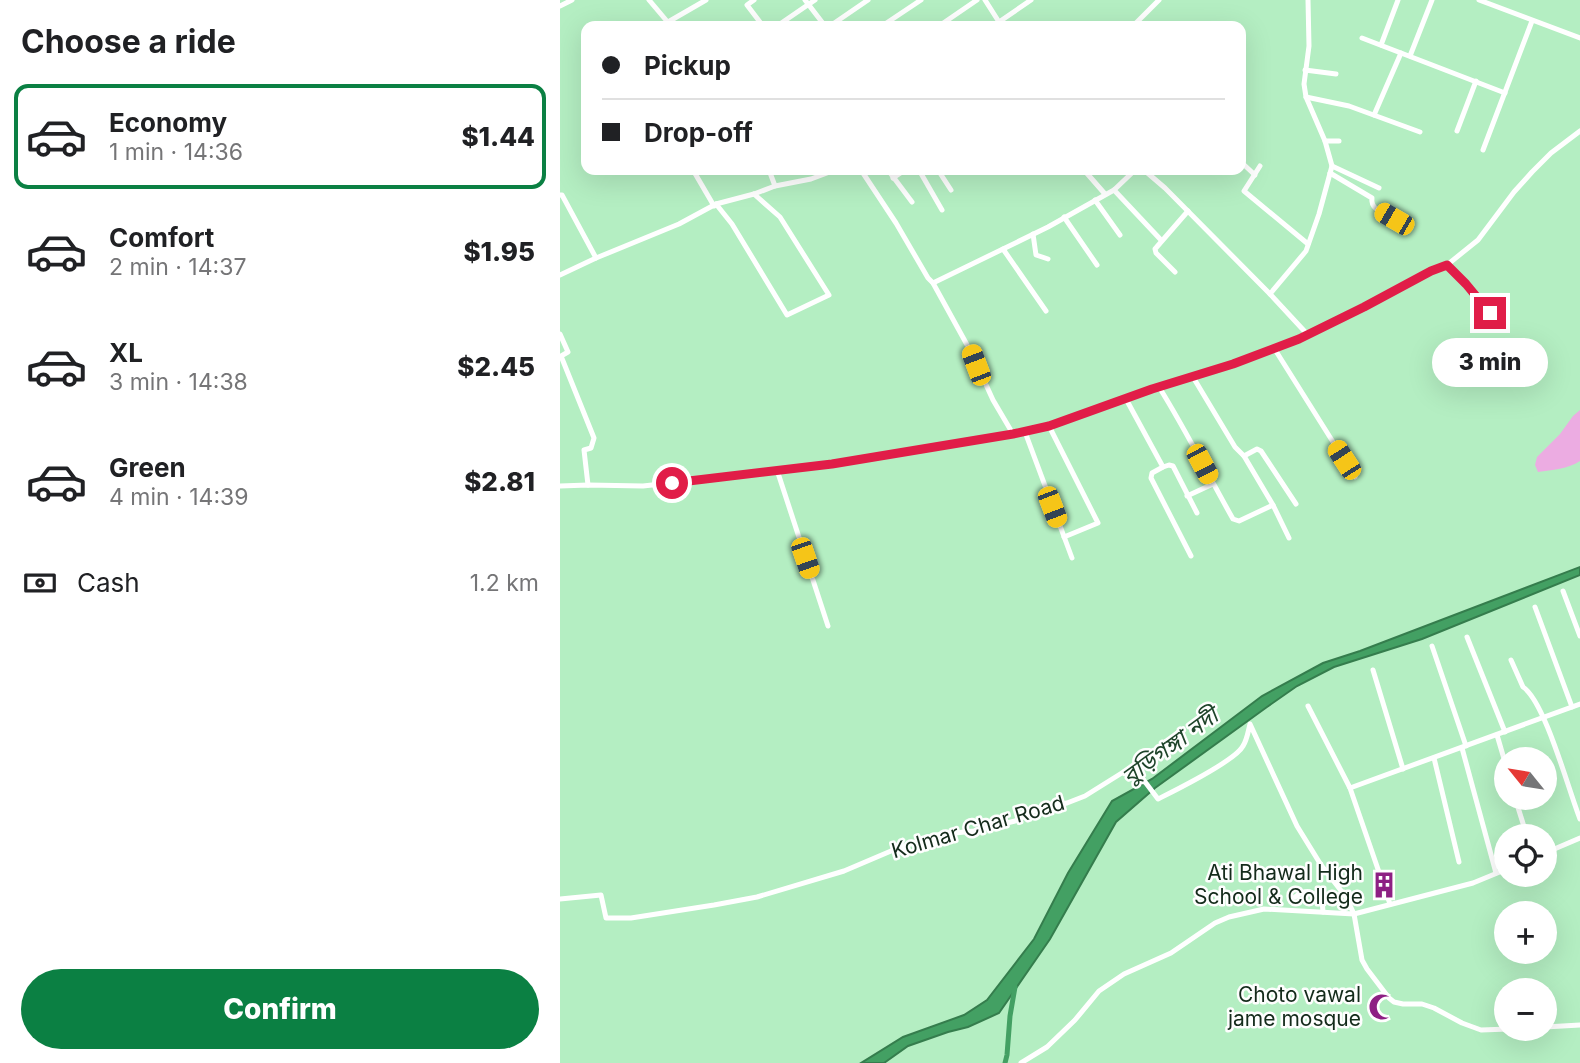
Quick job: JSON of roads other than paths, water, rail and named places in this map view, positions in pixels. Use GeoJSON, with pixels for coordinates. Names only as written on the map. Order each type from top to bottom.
{"type":"FeatureCollection","features":[{"type":"Feature","properties":{"kind":"street"},"geometry":{"type":"LineString","coordinates":[[560,6],[572,0]]}},
{"type":"Feature","properties":{"kind":"street"},"geometry":{"type":"LineString","coordinates":[[649,0],[667,21]]}},
{"type":"Feature","properties":{"kind":"street"},"geometry":{"type":"LineString","coordinates":[[674,21],[706,0]]}},
{"type":"Feature","properties":{"kind":"street"},"geometry":{"type":"LineString","coordinates":[[754,0],[747,5],[758,21]]}},
{"type":"Feature","properties":{"kind":"street"},"geometry":{"type":"LineString","coordinates":[[783,21],[806,2],[815,0]]}},
{"type":"Feature","properties":{"kind":"street"},"geometry":{"type":"LineString","coordinates":[[835,21],[868,0]]}},
{"type":"Feature","properties":{"kind":"street"},"geometry":{"type":"LineString","coordinates":[[890,21],[921,0]]}},
{"type":"Feature","properties":{"kind":"street"},"geometry":{"type":"LineString","coordinates":[[946,21],[977,0]]}},
{"type":"Feature","properties":{"kind":"street"},"geometry":{"type":"LineString","coordinates":[[985,0],[998,21]]}},
{"type":"Feature","properties":{"kind":"street"},"geometry":{"type":"LineString","coordinates":[[1000,21],[1031,0]]}},
{"type":"Feature","properties":{"kind":"street"},"geometry":{"type":"LineString","coordinates":[[1138,21],[1159,0]]}},
{"type":"Feature","properties":{"kind":"street"},"geometry":{"type":"LineString","coordinates":[[1269,294],[1306,251],[1331,169],[1325,141],[1306,97],[1304,84],[1309,46],[1308,0]]}},
{"type":"Feature","properties":{"kind":"street"},"geometry":{"type":"LineString","coordinates":[[1381,45],[1398,0]]}},
{"type":"Feature","properties":{"kind":"street"},"geometry":{"type":"LineString","coordinates":[[1410,56],[1432,0]]}},
{"type":"Feature","properties":{"kind":"street"},"geometry":{"type":"LineString","coordinates":[[1479,0],[1580,38]]}},
{"type":"Feature","properties":{"kind":"street"},"geometry":{"type":"LineString","coordinates":[[806,2],[823,21]]}},
{"type":"Feature","properties":{"kind":"street"},"geometry":{"type":"LineString","coordinates":[[1483,150],[1532,21]]}},
{"type":"Feature","properties":{"kind":"street"},"geometry":{"type":"LineString","coordinates":[[1362,38],[1505,93]]}},
{"type":"Feature","properties":{"kind":"street"},"geometry":{"type":"LineString","coordinates":[[1374,115],[1401,53]]}},
{"type":"Feature","properties":{"kind":"street"},"geometry":{"type":"LineString","coordinates":[[1305,70],[1336,74]]}},
{"type":"Feature","properties":{"kind":"street"},"geometry":{"type":"LineString","coordinates":[[1457,131],[1476,81]]}},
{"type":"Feature","properties":{"kind":"street"},"geometry":{"type":"LineString","coordinates":[[1306,97],[1349,106],[1420,132]]}},
{"type":"Feature","properties":{"kind":"street"},"geometry":{"type":"LineString","coordinates":[[560,485],[643,486],[832,464],[1025,432],[1193,377],[1308,335],[1447,265],[1478,240],[1532,172],[1580,131]]}},
{"type":"Feature","properties":{"kind":"street"},"geometry":{"type":"LineString","coordinates":[[1325,141],[1339,141]]}},
{"type":"Feature","properties":{"kind":"street"},"geometry":{"type":"LineString","coordinates":[[1260,166],[1244,191],[1308,244]]}},
{"type":"Feature","properties":{"kind":"street"},"geometry":{"type":"LineString","coordinates":[[1246,167],[1255,175]]}},
{"type":"Feature","properties":{"kind":"street"},"geometry":{"type":"LineString","coordinates":[[1331,169],[1379,188]]}},
{"type":"Feature","properties":{"kind":"street"},"geometry":{"type":"LineString","coordinates":[[1331,169],[1372,198],[1373,207],[1394,219]]}},
{"type":"Feature","properties":{"kind":"street"},"geometry":{"type":"LineString","coordinates":[[696,175],[715,205],[732,224],[787,315],[828,295],[780,217],[754,194]]}},
{"type":"Feature","properties":{"kind":"street"},"geometry":{"type":"LineString","coordinates":[[771,175],[775,186]]}},
{"type":"Feature","properties":{"kind":"street"},"geometry":{"type":"LineString","coordinates":[[560,275],[679,224],[715,205],[822,175]]}},
{"type":"Feature","properties":{"kind":"street"},"geometry":{"type":"LineString","coordinates":[[864,175],[933,283],[1013,434]]}},
{"type":"Feature","properties":{"kind":"street"},"geometry":{"type":"LineString","coordinates":[[891,175],[912,202]]}},
{"type":"Feature","properties":{"kind":"street"},"geometry":{"type":"LineString","coordinates":[[893,178],[898,175]]}},
{"type":"Feature","properties":{"kind":"street"},"geometry":{"type":"LineString","coordinates":[[922,175],[942,209]]}},
{"type":"Feature","properties":{"kind":"street"},"geometry":{"type":"LineString","coordinates":[[941,175],[951,190]]}},
{"type":"Feature","properties":{"kind":"street"},"geometry":{"type":"LineString","coordinates":[[1088,175],[1105,194]]}},
{"type":"Feature","properties":{"kind":"street"},"geometry":{"type":"LineString","coordinates":[[933,283],[1033,234],[1114,190],[1130,175]]}},
{"type":"Feature","properties":{"kind":"street"},"geometry":{"type":"LineString","coordinates":[[1150,175],[1227,249],[1308,335]]}},
{"type":"Feature","properties":{"kind":"street"},"geometry":{"type":"LineString","coordinates":[[1114,190],[1161,240]]}},
{"type":"Feature","properties":{"kind":"street"},"geometry":{"type":"LineString","coordinates":[[560,195],[596,258]]}},
{"type":"Feature","properties":{"kind":"street"},"geometry":{"type":"LineString","coordinates":[[1095,200],[1120,235]]}},
{"type":"Feature","properties":{"kind":"street"},"geometry":{"type":"LineString","coordinates":[[1175,272],[1155,251],[1161,240],[1188,211]]}},
{"type":"Feature","properties":{"kind":"street"},"geometry":{"type":"LineString","coordinates":[[1064,217],[1097,265]]}},
{"type":"Feature","properties":{"kind":"street"},"geometry":{"type":"LineString","coordinates":[[1033,234],[1037,255],[1048,259]]}},
{"type":"Feature","properties":{"kind":"street"},"geometry":{"type":"LineString","coordinates":[[1003,249],[1046,311]]}},
{"type":"Feature","properties":{"kind":"street"},"geometry":{"type":"LineString","coordinates":[[1447,265],[1500,323]]}},
{"type":"Feature","properties":{"kind":"street"},"geometry":{"type":"LineString","coordinates":[[560,334],[568,352],[561,356],[594,438],[591,448],[584,450],[588,485]]}},
{"type":"Feature","properties":{"kind":"street"},"geometry":{"type":"LineString","coordinates":[[1274,348],[1355,477]]}},
{"type":"Feature","properties":{"kind":"street"},"geometry":{"type":"LineString","coordinates":[[1193,377],[1235,447],[1244,456],[1289,538]]}},
{"type":"Feature","properties":{"kind":"street"},"geometry":{"type":"LineString","coordinates":[[1159,387],[1182,423],[1235,521],[1273,505]]}},
{"type":"Feature","properties":{"kind":"street"},"geometry":{"type":"LineString","coordinates":[[1126,399],[1163,467]]}},
{"type":"Feature","properties":{"kind":"street"},"geometry":{"type":"LineString","coordinates":[[1049,426],[1098,523],[1064,537]]}},
{"type":"Feature","properties":{"kind":"street"},"geometry":{"type":"LineString","coordinates":[[1025,432],[1072,558]]}},
{"type":"Feature","properties":{"kind":"street"},"geometry":{"type":"LineString","coordinates":[[1244,456],[1257,449],[1261,451],[1296,504]]}},
{"type":"Feature","properties":{"kind":"street"},"geometry":{"type":"LineString","coordinates":[[1191,556],[1151,478],[1152,473],[1163,467],[1173,466],[1197,513]]}},
{"type":"Feature","properties":{"kind":"street"},"geometry":{"type":"LineString","coordinates":[[777,470],[828,626]]}},
{"type":"Feature","properties":{"kind":"street"},"geometry":{"type":"LineString","coordinates":[[1187,496],[1213,484]]}},
{"type":"Feature","properties":{"kind":"street"},"geometry":{"type":"LineString","coordinates":[[1563,591],[1580,636]]}},
{"type":"Feature","properties":{"kind":"street"},"geometry":{"type":"LineString","coordinates":[[1535,607],[1572,707]]}},
{"type":"Feature","properties":{"kind":"street"},"geometry":{"type":"LineString","coordinates":[[1467,636],[1505,732]]}},
{"type":"Feature","properties":{"kind":"street"},"geometry":{"type":"LineString","coordinates":[[1432,646],[1464,747],[1494,865]]}},
{"type":"Feature","properties":{"kind":"street"},"geometry":{"type":"LineString","coordinates":[[1511,660],[1523,687],[1533,696],[1544,718],[1580,819]]}},
{"type":"Feature","properties":{"kind":"street"},"geometry":{"type":"LineString","coordinates":[[1373,670],[1404,769]]}},
{"type":"Feature","properties":{"kind":"street"},"geometry":{"type":"LineString","coordinates":[[1350,788],[1580,704]]}},
{"type":"Feature","properties":{"kind":"street"},"geometry":{"type":"LineString","coordinates":[[1308,706],[1350,788],[1390,904]]}},
{"type":"Feature","properties":{"kind":"street","name":"Kolmar Char Road"},"geometry":{"type":"LineString","coordinates":[[560,898],[601,895],[606,918],[631,918],[757,897],[844,871],[891,850],[936,835],[974,831],[1015,821],[1040,808],[1067,803],[1085,796],[1133,765],[1158,799],[1216,768],[1242,749],[1250,724],[1297,826],[1321,865],[1346,897],[1354,915]]}},
{"type":"Feature","properties":{"kind":"street"},"geometry":{"type":"LineString","coordinates":[[1497,735],[1501,747]]}},
{"type":"Feature","properties":{"kind":"street"},"geometry":{"type":"LineString","coordinates":[[1434,758],[1459,862]]}},
{"type":"Feature","properties":{"kind":"street"},"geometry":{"type":"LineString","coordinates":[[1557,848],[1580,838]]}},
{"type":"Feature","properties":{"kind":"street"},"geometry":{"type":"LineString","coordinates":[[1021,1063],[1047,1047],[1075,1020],[1099,991],[1125,974],[1171,953],[1214,923],[1228,917],[1264,909],[1354,915],[1473,883],[1494,874]]}},
{"type":"Feature","properties":{"kind":"street"},"geometry":{"type":"LineString","coordinates":[[1295,897],[1302,891],[1315,894],[1322,900],[1323,912]]}},
{"type":"Feature","properties":{"kind":"street"},"geometry":{"type":"LineString","coordinates":[[1354,915],[1362,960],[1370,974],[1394,1002],[1422,1004],[1481,1030],[1494,1030]]}},
{"type":"Feature","properties":{"kind":"street"},"geometry":{"type":"LineString","coordinates":[[1557,1026],[1580,1025]]}},
{"type":"Feature","properties":{"kind":"waterway"},"geometry":{"type":"LineString","coordinates":[[1005,1063],[1015,987]]}},
{"type":"Feature","properties":{"kind":"place","name":"Ati Bhawal High School & College"},"geometry":{"type":"Point","coordinates":[1384,885]}},
{"type":"Feature","properties":{"kind":"place","name":"Choto vawal jame mosque"},"geometry":{"type":"Point","coordinates":[1382,1007]}},
{"type":"Feature","properties":{"kind":"water label","name":"বুড়িগঙ্গা নদী"},"geometry":{"type":"Point","coordinates":[1170,746]}}]}
